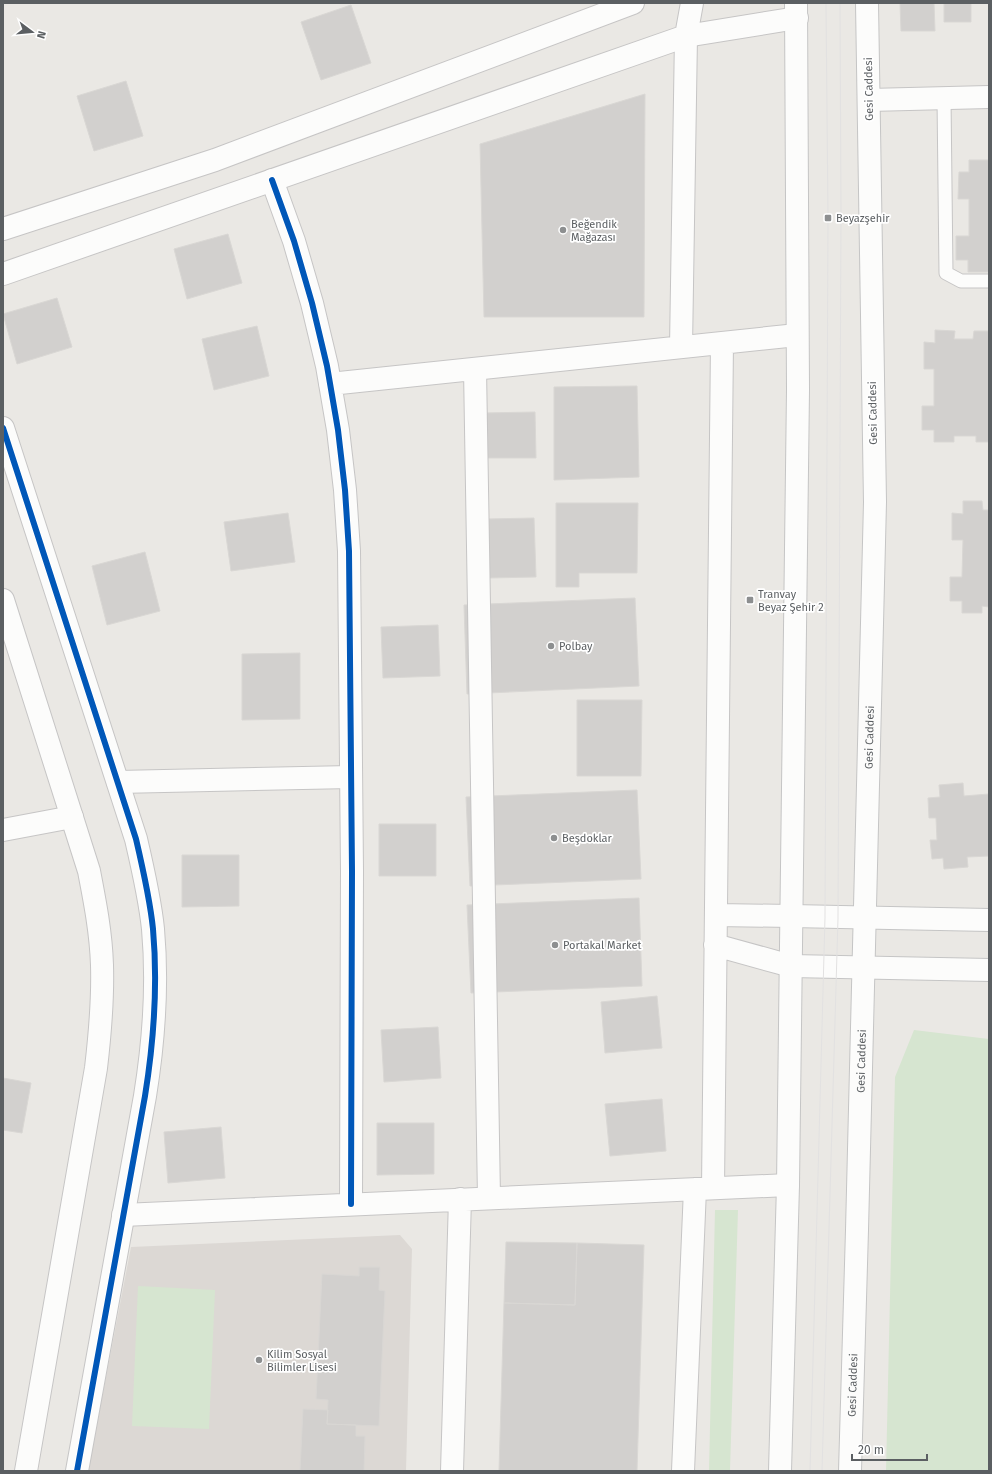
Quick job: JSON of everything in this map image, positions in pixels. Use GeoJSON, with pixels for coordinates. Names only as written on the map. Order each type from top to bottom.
{"type":"FeatureCollection","features":[{"type":"Feature","properties":{"kind":"street"},"geometry":{"type":"LineString","coordinates":[[3,229],[215,160],[633,3]]}},
{"type":"Feature","properties":{"kind":"street"},"geometry":{"type":"LineString","coordinates":[[681,347],[686,36],[692,3]]}},
{"type":"Feature","properties":{"kind":"street","name":"Gesi Caddesi"},"geometry":{"type":"LineString","coordinates":[[850,1471],[858,1230],[875,502],[867,3]]}},
{"type":"Feature","properties":{"kind":"street"},"geometry":{"type":"LineString","coordinates":[[3,274],[686,36],[797,11],[797,335],[791,966],[788,1185],[780,1471]]}},
{"type":"Feature","properties":{"kind":"street"},"geometry":{"type":"LineString","coordinates":[[869,100],[989,97]]}},
{"type":"Feature","properties":{"kind":"street"},"geometry":{"type":"LineString","coordinates":[[272,180],[294,241],[312,303],[330,384],[338,430],[345,490],[348,551],[352,872],[351,1204]]}},
{"type":"Feature","properties":{"kind":"street"},"geometry":{"type":"LineString","coordinates":[[330,384],[797,335]]}},
{"type":"Feature","properties":{"kind":"street"},"geometry":{"type":"LineString","coordinates":[[683,1471],[704,1188],[715,945],[722,343]]}},
{"type":"Feature","properties":{"kind":"street"},"geometry":{"type":"LineString","coordinates":[[476,369],[489,1198]]}},
{"type":"Feature","properties":{"kind":"street"},"geometry":{"type":"LineString","coordinates":[[3,428],[136,839],[146,884],[152,928],[155,970],[155,1012],[152,1054],[77,1471]]}},
{"type":"Feature","properties":{"kind":"street"},"geometry":{"type":"LineString","coordinates":[[3,600],[89,871],[95,902],[102,964],[100,1034],[93,1083],[26,1471]]}},
{"type":"Feature","properties":{"kind":"street"},"geometry":{"type":"LineString","coordinates":[[118,782],[351,777]]}},
{"type":"Feature","properties":{"kind":"street"},"geometry":{"type":"LineString","coordinates":[[3,830],[72,817]]}},
{"type":"Feature","properties":{"kind":"street"},"geometry":{"type":"LineString","coordinates":[[716,915],[989,920]]}},
{"type":"Feature","properties":{"kind":"street"},"geometry":{"type":"LineString","coordinates":[[715,945],[791,966],[989,970]]}},
{"type":"Feature","properties":{"kind":"street"},"geometry":{"type":"LineString","coordinates":[[124,1215],[788,1185]]}},
{"type":"Feature","properties":{"kind":"street"},"geometry":{"type":"LineString","coordinates":[[452,1471],[460,1199]]}},
{"type":"Feature","properties":{"kind":"lane"},"geometry":{"type":"LineString","coordinates":[[944,98],[946,273],[961,282],[989,281]]}},
{"type":"Feature","properties":{"kind":"shaded area","name":"Kilim Sosyal Bilimler Lisesi"},"geometry":{"type":"Polygon","coordinates":[[[400,1235],[412,1249],[406,1471],[88,1471],[131,1247],[400,1235]]]}},
{"type":"Feature","properties":{"kind":"green space"},"geometry":{"type":"Polygon","coordinates":[[[914,1030],[989,1039],[989,1471],[886,1471],[895,1077],[914,1030]]]}},
{"type":"Feature","properties":{"kind":"green space"},"geometry":{"type":"Polygon","coordinates":[[[715,1210],[738,1210],[730,1471],[709,1471],[715,1210]]]}},
{"type":"Feature","properties":{"kind":"green space"},"geometry":{"type":"Polygon","coordinates":[[[138,1286],[215,1290],[209,1429],[132,1426],[138,1286]]]}},
{"type":"Feature","properties":{"kind":"building"},"geometry":{"type":"Polygon","coordinates":[[[900,3],[934,3],[935,31],[901,31],[900,3]]]}},
{"type":"Feature","properties":{"kind":"building"},"geometry":{"type":"Polygon","coordinates":[[[944,3],[971,3],[971,22],[944,22],[944,3]]]}},
{"type":"Feature","properties":{"kind":"building"},"geometry":{"type":"Polygon","coordinates":[[[351,5],[371,63],[321,80],[301,22],[351,5]]]}},
{"type":"Feature","properties":{"kind":"building"},"geometry":{"type":"Polygon","coordinates":[[[126,81],[143,136],[94,151],[77,96],[126,81]]]}},
{"type":"Feature","properties":{"kind":"building","name":"Beğendik Mağazası"},"geometry":{"type":"Polygon","coordinates":[[[645,94],[644,317],[484,317],[480,144],[645,94]]]}},
{"type":"Feature","properties":{"kind":"building"},"geometry":{"type":"Polygon","coordinates":[[[969,160],[989,160],[989,272],[968,272],[968,260],[956,260],[956,236],[969,236],[969,199],[958,199],[959,172],[969,172],[969,160]]]}},
{"type":"Feature","properties":{"kind":"building"},"geometry":{"type":"Polygon","coordinates":[[[228,234],[242,283],[187,299],[174,249],[228,234]]]}},
{"type":"Feature","properties":{"kind":"building"},"geometry":{"type":"Polygon","coordinates":[[[57,298],[72,347],[17,364],[3,314],[57,298]]]}},
{"type":"Feature","properties":{"kind":"building"},"geometry":{"type":"Polygon","coordinates":[[[257,326],[269,376],[214,390],[202,339],[257,326]]]}},
{"type":"Feature","properties":{"kind":"building"},"geometry":{"type":"Polygon","coordinates":[[[935,330],[955,331],[954,339],[973,339],[974,331],[989,331],[989,442],[976,442],[976,436],[954,436],[954,442],[934,442],[934,430],[922,430],[922,406],[934,406],[934,369],[924,369],[924,342],[935,343],[935,330]]]}},
{"type":"Feature","properties":{"kind":"building"},"geometry":{"type":"Polygon","coordinates":[[[637,386],[639,477],[554,480],[554,387],[637,386]]]}},
{"type":"Feature","properties":{"kind":"building"},"geometry":{"type":"Polygon","coordinates":[[[535,412],[536,458],[483,458],[482,413],[535,412]]]}},
{"type":"Feature","properties":{"kind":"building"},"geometry":{"type":"Polygon","coordinates":[[[963,501],[982,501],[983,510],[989,510],[989,607],[982,606],[982,613],[962,613],[962,601],[950,601],[950,577],[962,577],[963,540],[952,540],[952,513],[963,514],[963,501]]]}},
{"type":"Feature","properties":{"kind":"building"},"geometry":{"type":"Polygon","coordinates":[[[556,503],[638,503],[637,573],[579,573],[579,587],[556,587],[556,503]]]}},
{"type":"Feature","properties":{"kind":"building"},"geometry":{"type":"Polygon","coordinates":[[[288,513],[295,562],[231,571],[224,522],[288,513]]]}},
{"type":"Feature","properties":{"kind":"building"},"geometry":{"type":"Polygon","coordinates":[[[534,518],[536,577],[489,578],[487,519],[534,518]]]}},
{"type":"Feature","properties":{"kind":"building"},"geometry":{"type":"Polygon","coordinates":[[[145,552],[160,611],[107,625],[92,566],[145,552]]]}},
{"type":"Feature","properties":{"kind":"building","name":"Polbay"},"geometry":{"type":"Polygon","coordinates":[[[635,598],[639,686],[467,694],[464,605],[635,598]]]}},
{"type":"Feature","properties":{"kind":"building"},"geometry":{"type":"Polygon","coordinates":[[[438,625],[440,676],[383,678],[381,627],[438,625]]]}},
{"type":"Feature","properties":{"kind":"building"},"geometry":{"type":"Polygon","coordinates":[[[300,653],[300,719],[242,720],[242,654],[300,653]]]}},
{"type":"Feature","properties":{"kind":"building"},"geometry":{"type":"Polygon","coordinates":[[[577,700],[642,700],[641,776],[577,776],[577,700]]]}},
{"type":"Feature","properties":{"kind":"building"},"geometry":{"type":"Polygon","coordinates":[[[963,783],[964,796],[989,794],[989,856],[967,857],[968,867],[944,869],[943,858],[932,859],[930,840],[937,840],[936,818],[929,818],[928,798],[940,797],[939,785],[963,783]]]}},
{"type":"Feature","properties":{"kind":"building","name":"Beşdoklar"},"geometry":{"type":"Polygon","coordinates":[[[637,790],[641,879],[470,886],[466,797],[637,790]]]}},
{"type":"Feature","properties":{"kind":"building"},"geometry":{"type":"Polygon","coordinates":[[[379,824],[436,824],[436,876],[379,876],[379,824]]]}},
{"type":"Feature","properties":{"kind":"building"},"geometry":{"type":"Polygon","coordinates":[[[182,855],[239,855],[239,906],[182,907],[182,855]]]}},
{"type":"Feature","properties":{"kind":"building","name":"Portakal Market"},"geometry":{"type":"Polygon","coordinates":[[[639,898],[642,986],[471,993],[467,905],[639,898]]]}},
{"type":"Feature","properties":{"kind":"building"},"geometry":{"type":"Polygon","coordinates":[[[657,996],[662,1048],[605,1053],[601,1002],[657,996]]]}},
{"type":"Feature","properties":{"kind":"building"},"geometry":{"type":"Polygon","coordinates":[[[438,1027],[441,1078],[384,1082],[381,1030],[438,1027]]]}},
{"type":"Feature","properties":{"kind":"building"},"geometry":{"type":"Polygon","coordinates":[[[3,1078],[31,1083],[22,1133],[3,1130],[3,1078]]]}},
{"type":"Feature","properties":{"kind":"building"},"geometry":{"type":"Polygon","coordinates":[[[662,1099],[666,1151],[610,1156],[605,1104],[662,1099]]]}},
{"type":"Feature","properties":{"kind":"building"},"geometry":{"type":"Polygon","coordinates":[[[377,1123],[434,1123],[434,1174],[377,1175],[377,1123]]]}},
{"type":"Feature","properties":{"kind":"building"},"geometry":{"type":"Polygon","coordinates":[[[221,1127],[225,1178],[168,1183],[164,1132],[221,1127]]]}},
{"type":"Feature","properties":{"kind":"building"},"geometry":{"type":"Polygon","coordinates":[[[506,1242],[577,1243],[575,1305],[504,1303],[506,1242]]]}},
{"type":"Feature","properties":{"kind":"building"},"geometry":{"type":"Polygon","coordinates":[[[577,1243],[644,1245],[637,1471],[499,1471],[504,1303],[575,1305],[577,1243]]]}},
{"type":"Feature","properties":{"kind":"building"},"geometry":{"type":"Polygon","coordinates":[[[359,1267],[380,1267],[379,1290],[385,1291],[379,1426],[327,1424],[328,1400],[316,1399],[322,1274],[359,1276],[359,1267]]]}},
{"type":"Feature","properties":{"kind":"building"},"geometry":{"type":"Polygon","coordinates":[[[303,1409],[328,1410],[327,1424],[356,1425],[356,1436],[365,1436],[364,1471],[300,1471],[303,1409]]]}},
{"type":"Feature","properties":{"kind":"tram line"},"geometry":{"type":"LineString","coordinates":[[810,1471],[825,917],[828,218],[826,3]]}},
{"type":"Feature","properties":{"kind":"tram line"},"geometry":{"type":"LineString","coordinates":[[822,1471],[838,918],[841,216],[840,3]]}},
{"type":"Feature","properties":{"kind":"cycle path"},"geometry":{"type":"LineString","coordinates":[[272,180],[294,241],[312,303],[327,366],[338,430],[345,490],[349,551],[352,871],[351,1204]]}},
{"type":"Feature","properties":{"kind":"cycle path"},"geometry":{"type":"LineString","coordinates":[[3,428],[136,839],[144,873],[153,929],[155,992],[153,1033],[148,1075],[77,1471]]}},
{"type":"Feature","properties":{"kind":"place","name":"Beyazşehir"},"geometry":{"type":"Point","coordinates":[828,218]}},
{"type":"Feature","properties":{"kind":"place","name":"Beğendik Mağazası"},"geometry":{"type":"Point","coordinates":[563,230]}},
{"type":"Feature","properties":{"kind":"place","name":"Tranvay Beyaz Şehir 2"},"geometry":{"type":"Point","coordinates":[750,600]}},
{"type":"Feature","properties":{"kind":"place","name":"Polbay"},"geometry":{"type":"Point","coordinates":[551,646]}},
{"type":"Feature","properties":{"kind":"place","name":"Beşdoklar"},"geometry":{"type":"Point","coordinates":[554,838]}},
{"type":"Feature","properties":{"kind":"place","name":"Portakal Market"},"geometry":{"type":"Point","coordinates":[555,945]}},
{"type":"Feature","properties":{"kind":"place","name":"Kilim Sosyal Bilimler Lisesi"},"geometry":{"type":"Point","coordinates":[259,1360]}}]}
